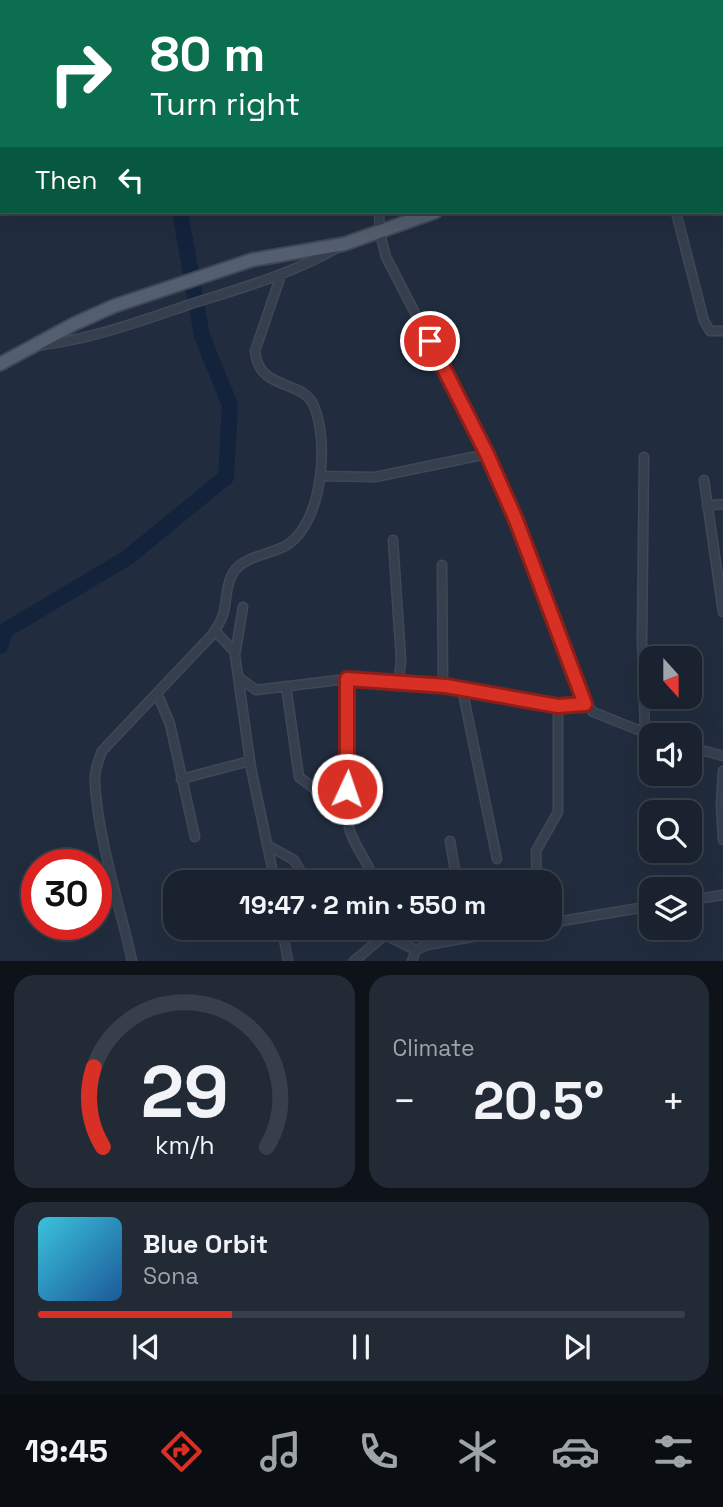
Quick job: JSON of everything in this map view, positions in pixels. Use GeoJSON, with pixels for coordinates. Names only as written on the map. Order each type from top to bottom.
{"type":"FeatureCollection","features":[{"type":"Feature","properties":{"kind":"main road"},"geometry":{"type":"LineString","coordinates":[[0,364],[114,306],[252,260],[344,244],[430,214]]}},
{"type":"Feature","properties":{"kind":"street"},"geometry":{"type":"LineString","coordinates":[[379,214],[380,233],[386,257],[487,454],[516,520],[585,704],[593,712],[609,720],[639,731]]}},
{"type":"Feature","properties":{"kind":"street"},"geometry":{"type":"LineString","coordinates":[[677,214],[704,321],[710,331],[723,331]]}},
{"type":"Feature","properties":{"kind":"street"},"geometry":{"type":"LineString","coordinates":[[32,346],[64,342],[121,327],[251,285],[281,275],[344,244]]}},
{"type":"Feature","properties":{"kind":"street"},"geometry":{"type":"LineString","coordinates":[[132,961],[99,814],[95,782],[102,751],[215,631],[224,614],[229,578],[237,567],[286,546],[300,536],[313,513],[320,476],[320,436],[314,405],[306,394],[269,378],[256,361],[255,351],[281,275]]}},
{"type":"Feature","properties":{"kind":"street"},"geometry":{"type":"LineString","coordinates":[[320,476],[375,477],[487,454]]}},
{"type":"Feature","properties":{"kind":"street"},"geometry":{"type":"LineString","coordinates":[[644,457],[642,640],[647,723]]}},
{"type":"Feature","properties":{"kind":"street"},"geometry":{"type":"LineString","coordinates":[[704,480],[719,562],[723,612]]}},
{"type":"Feature","properties":{"kind":"street"},"geometry":{"type":"LineString","coordinates":[[707,506],[723,504]]}},
{"type":"Feature","properties":{"kind":"street"},"geometry":{"type":"LineString","coordinates":[[393,540],[400,641],[398,681]]}},
{"type":"Feature","properties":{"kind":"street"},"geometry":{"type":"LineString","coordinates":[[442,565],[443,685]]}},
{"type":"Feature","properties":{"kind":"street"},"geometry":{"type":"LineString","coordinates":[[243,607],[234,652],[250,761],[273,870]]}},
{"type":"Feature","properties":{"kind":"street"},"geometry":{"type":"LineString","coordinates":[[215,631],[234,652]]}},
{"type":"Feature","properties":{"kind":"street"},"geometry":{"type":"LineString","coordinates":[[238,677],[256,690],[347,679],[398,681],[443,685],[558,706],[585,704]]}},
{"type":"Feature","properties":{"kind":"street"},"geometry":{"type":"LineString","coordinates":[[347,679],[349,828],[354,845],[370,870]]}},
{"type":"Feature","properties":{"kind":"street"},"geometry":{"type":"LineString","coordinates":[[286,686],[299,777],[315,789],[347,789]]}},
{"type":"Feature","properties":{"kind":"street"},"geometry":{"type":"LineString","coordinates":[[462,688],[497,859]]}},
{"type":"Feature","properties":{"kind":"street"},"geometry":{"type":"LineString","coordinates":[[158,693],[168,717],[195,837]]}},
{"type":"Feature","properties":{"kind":"street"},"geometry":{"type":"LineString","coordinates":[[537,870],[536,851],[558,812],[558,706]]}},
{"type":"Feature","properties":{"kind":"street"},"geometry":{"type":"LineString","coordinates":[[702,750],[723,756]]}},
{"type":"Feature","properties":{"kind":"street"},"geometry":{"type":"LineString","coordinates":[[181,779],[250,761]]}},
{"type":"Feature","properties":{"kind":"street"},"geometry":{"type":"LineString","coordinates":[[723,771],[723,834]]}},
{"type":"Feature","properties":{"kind":"street"},"geometry":{"type":"LineString","coordinates":[[450,841],[455,870]]}},
{"type":"Feature","properties":{"kind":"street"},"geometry":{"type":"LineString","coordinates":[[269,846],[294,860],[300,870]]}},
{"type":"Feature","properties":{"kind":"street"},"geometry":{"type":"LineString","coordinates":[[702,898],[723,895]]}},
{"type":"Feature","properties":{"kind":"street"},"geometry":{"type":"LineString","coordinates":[[562,921],[639,908]]}},
{"type":"Feature","properties":{"kind":"street"},"geometry":{"type":"LineString","coordinates":[[284,940],[288,961]]}},
{"type":"Feature","properties":{"kind":"street"},"geometry":{"type":"LineString","coordinates":[[354,961],[376,940]]}},
{"type":"Feature","properties":{"kind":"street"},"geometry":{"type":"LineString","coordinates":[[400,940],[416,950]]}},
{"type":"Feature","properties":{"kind":"street"},"geometry":{"type":"LineString","coordinates":[[412,961],[416,950],[456,940]]}},
{"type":"Feature","properties":{"kind":"waterway"},"geometry":{"type":"LineString","coordinates":[[0,646],[6,630],[127,558],[226,477],[230,405],[202,336],[180,214]]}},
{"type":"Feature","properties":{"kind":"route"},"geometry":{"type":"LineString","coordinates":[[347,789],[347,679],[446,686],[558,706],[585,704],[516,520],[487,454],[430,341]]}}]}
